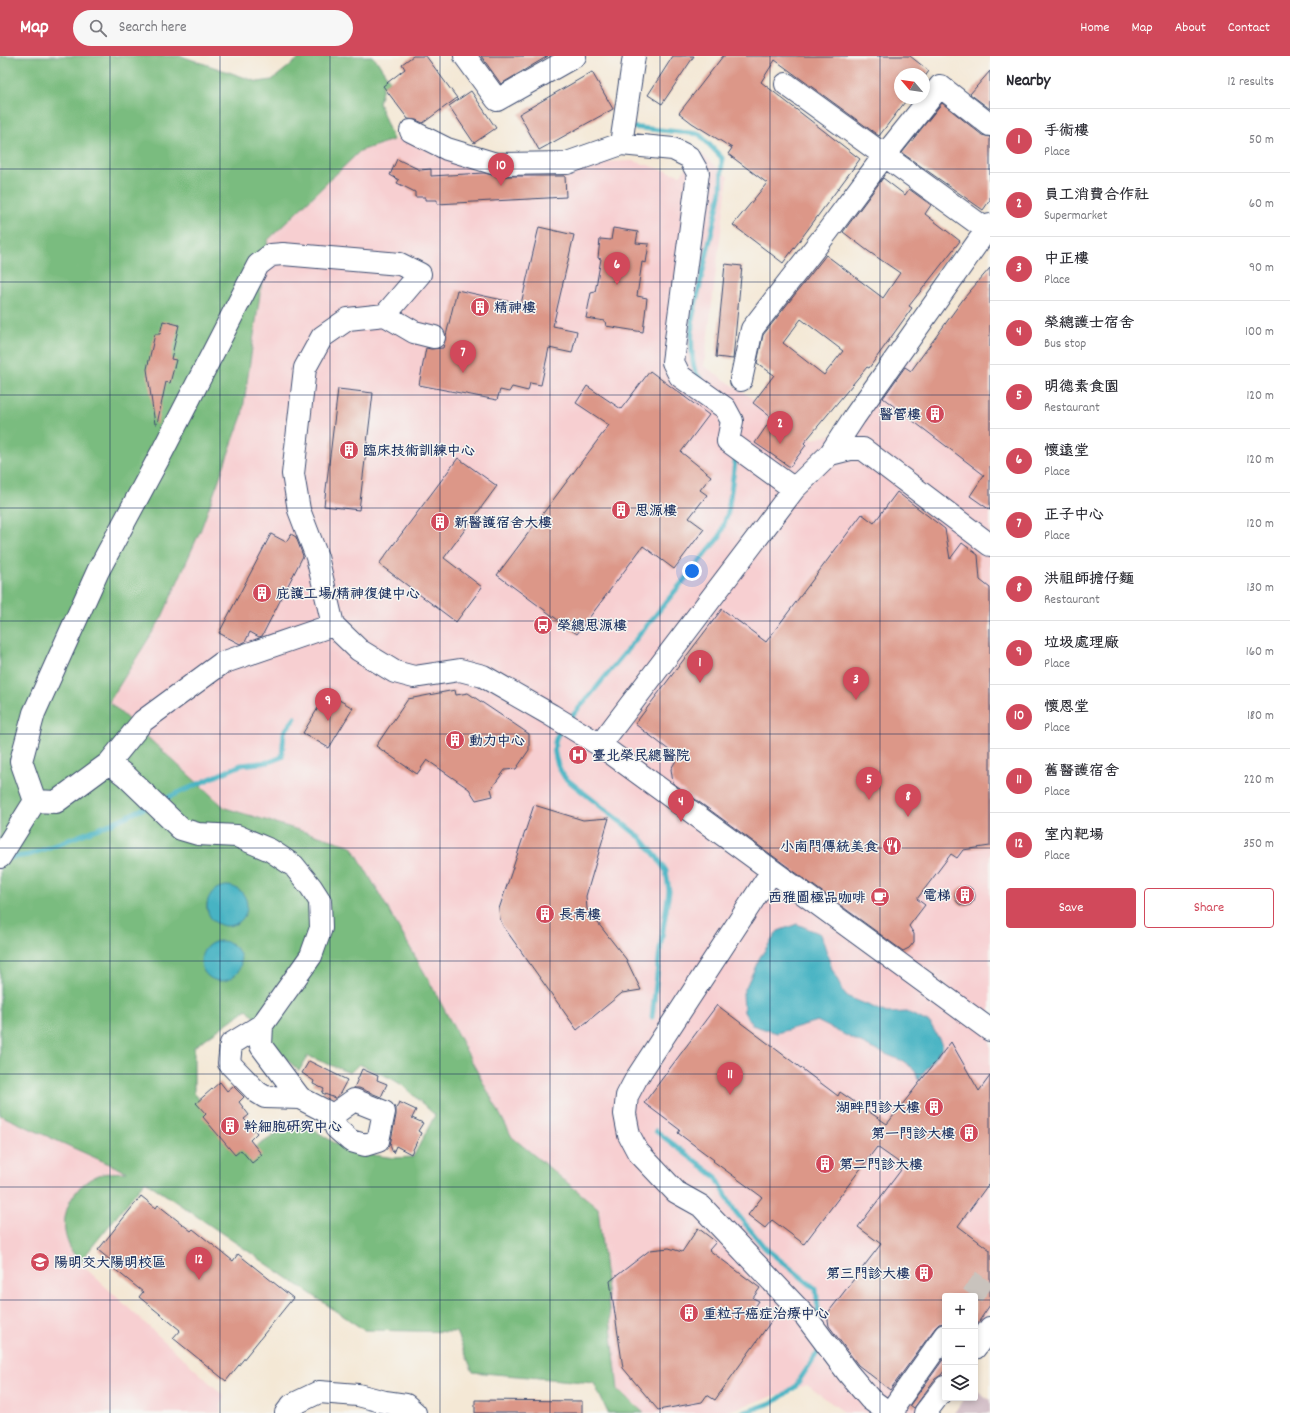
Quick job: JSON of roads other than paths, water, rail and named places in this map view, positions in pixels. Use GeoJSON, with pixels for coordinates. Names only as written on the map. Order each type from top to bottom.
{"type":"FeatureCollection","features":[{"type":"Feature","properties":{"kind":"street"},"geometry":{"type":"LineString","coordinates":[[465,56],[497,100],[575,56]]}},
{"type":"Feature","properties":{"kind":"street"},"geometry":{"type":"LineString","coordinates":[[621,144],[634,56]]}},
{"type":"Feature","properties":{"kind":"street"},"geometry":{"type":"LineString","coordinates":[[600,745],[794,489],[830,454],[855,416],[988,228],[884,156],[786,84]]}},
{"type":"Feature","properties":{"kind":"street"},"geometry":{"type":"LineString","coordinates":[[741,380],[752,329],[884,156],[940,86],[990,125]]}},
{"type":"Feature","properties":{"kind":"street"},"geometry":{"type":"LineString","coordinates":[[411,132],[448,149],[496,164],[567,163],[621,144],[673,149],[689,158],[698,173],[673,362],[680,376],[725,408],[732,421],[728,441],[794,489]]}},
{"type":"Feature","properties":{"kind":"street"},"geometry":{"type":"LineString","coordinates":[[35,801],[22,761],[34,713],[98,571],[258,265],[271,255],[283,254],[400,264],[420,274],[385,315]]}},
{"type":"Feature","properties":{"kind":"street"},"geometry":{"type":"LineString","coordinates":[[434,338],[414,332],[385,315],[348,319],[322,337],[305,368],[293,474],[299,510],[317,557],[333,625],[359,650],[395,672],[414,677],[460,670],[483,676],[551,714],[600,745],[990,1030]]}},
{"type":"Feature","properties":{"kind":"street"},"geometry":{"type":"LineString","coordinates":[[830,454],[850,449],[863,449],[990,545]]}},
{"type":"Feature","properties":{"kind":"street"},"geometry":{"type":"LineString","coordinates":[[35,801],[56,802],[117,769],[143,721],[222,663],[333,625]]}},
{"type":"Feature","properties":{"kind":"street"},"geometry":{"type":"LineString","coordinates":[[117,769],[181,829],[198,834],[237,836],[270,850],[294,866],[320,901],[321,928],[311,956],[262,1025],[231,1044],[229,1063],[257,1092],[265,1097],[300,1098],[333,1115]]}},
{"type":"Feature","properties":{"kind":"street"},"geometry":{"type":"LineString","coordinates":[[0,857],[35,801]]}},
{"type":"Feature","properties":{"kind":"street"},"geometry":{"type":"LineString","coordinates":[[772,871],[636,1079],[627,1096],[625,1114],[629,1135],[638,1152],[676,1192],[701,1206],[806,1317],[848,1373],[870,1399],[889,1413]]}},
{"type":"Feature","properties":{"kind":"street"},"geometry":{"type":"LineString","coordinates":[[262,1025],[261,1046],[300,1098]]}},
{"type":"Feature","properties":{"kind":"street"},"geometry":{"type":"LineString","coordinates":[[978,1344],[990,1328]]}},
{"type":"Feature","properties":{"kind":"street"},"geometry":{"type":"LineString","coordinates":[[894,1413],[896,1404],[942,1338]]}},
{"type":"Feature","properties":{"kind":"street"},"geometry":{"type":"LineString","coordinates":[[925,1413],[942,1391]]}},
{"type":"Feature","properties":{"kind":"street"},"geometry":{"type":"LineString","coordinates":[[286,1413],[292,1405],[319,1392],[358,1395],[385,1402],[406,1405],[415,1413]]}},
{"type":"Feature","properties":{"kind":"water"},"geometry":{"type":"Polygon","coordinates":[[[227,886],[235,888],[241,892],[245,898],[247,906],[245,914],[241,920],[235,924],[227,926],[219,924],[213,920],[209,914],[207,906],[209,898],[213,892],[219,888],[227,886]]]}},
{"type":"Feature","properties":{"kind":"water"},"geometry":{"type":"Polygon","coordinates":[[[797,924],[821,934],[832,969],[846,996],[887,1013],[907,1012],[930,1023],[943,1046],[918,1080],[915,1070],[903,1061],[873,1049],[817,1021],[777,1033],[752,1025],[744,1012],[743,993],[760,957],[778,931],[797,924]]]}},
{"type":"Feature","properties":{"kind":"water"},"geometry":{"type":"Polygon","coordinates":[[[221,941],[229,943],[235,947],[239,953],[241,961],[239,969],[235,975],[229,979],[221,981],[213,979],[207,975],[203,969],[201,961],[203,953],[207,947],[213,943],[221,941]]]}},
{"type":"Feature","properties":{"kind":"waterway"},"geometry":{"type":"LineString","coordinates":[[631,127],[699,134],[722,158],[721,191],[692,320],[693,360],[696,374],[700,378]]}},
{"type":"Feature","properties":{"kind":"waterway"},"geometry":{"type":"LineString","coordinates":[[568,721],[720,536],[728,512],[736,455]]}},
{"type":"Feature","properties":{"kind":"waterway"},"geometry":{"type":"LineString","coordinates":[[160,801],[241,765],[269,762],[282,757],[284,732],[295,718]]}},
{"type":"Feature","properties":{"kind":"waterway"},"geometry":{"type":"LineString","coordinates":[[562,728],[556,740],[555,753],[558,766],[565,778],[641,838],[666,871],[669,891],[652,1017]]}},
{"type":"Feature","properties":{"kind":"waterway"},"geometry":{"type":"LineString","coordinates":[[7,858],[29,855],[110,824],[149,806]]}},
{"type":"Feature","properties":{"kind":"waterway"},"geometry":{"type":"LineString","coordinates":[[656,1131],[716,1177],[734,1210],[765,1248],[816,1289],[819,1321]]}},
{"type":"Feature","properties":{"kind":"waterway"},"geometry":{"type":"LineString","coordinates":[[743,1413],[774,1402],[795,1387],[820,1347]]}},
{"type":"Feature","properties":{"kind":"tunnel"},"geometry":{"type":"LineString","coordinates":[[974,1293],[990,1271]]}},
{"type":"Feature","properties":{"kind":"place","name":"懷恩堂"},"geometry":{"type":"Point","coordinates":[501,186]}},
{"type":"Feature","properties":{"kind":"place","name":"懷遠堂"},"geometry":{"type":"Point","coordinates":[617,285]}},
{"type":"Feature","properties":{"kind":"place","name":"精神樓"},"geometry":{"type":"Point","coordinates":[480,307]}},
{"type":"Feature","properties":{"kind":"place","name":"正子中心"},"geometry":{"type":"Point","coordinates":[463,373]}},
{"type":"Feature","properties":{"kind":"place","name":"醫管樓"},"geometry":{"type":"Point","coordinates":[935,414]}},
{"type":"Feature","properties":{"kind":"place","name":"員工消費合作社"},"geometry":{"type":"Point","coordinates":[780,444]}},
{"type":"Feature","properties":{"kind":"place","name":"臨床技術訓練中心"},"geometry":{"type":"Point","coordinates":[349,450]}},
{"type":"Feature","properties":{"kind":"place","name":"思源樓"},"geometry":{"type":"Point","coordinates":[621,510]}},
{"type":"Feature","properties":{"kind":"place","name":"新醫護宿舍大樓"},"geometry":{"type":"Point","coordinates":[440,522]}},
{"type":"Feature","properties":{"kind":"place","name":"庇護工場/精神復健中心"},"geometry":{"type":"Point","coordinates":[262,593]}},
{"type":"Feature","properties":{"kind":"place","name":"榮總思源樓"},"geometry":{"type":"Point","coordinates":[543,625]}},
{"type":"Feature","properties":{"kind":"place","name":"手術樓"},"geometry":{"type":"Point","coordinates":[700,683]}},
{"type":"Feature","properties":{"kind":"place","name":"中正樓"},"geometry":{"type":"Point","coordinates":[856,700]}},
{"type":"Feature","properties":{"kind":"place","name":"垃圾處理廠"},"geometry":{"type":"Point","coordinates":[328,721]}},
{"type":"Feature","properties":{"kind":"place","name":"動力中心"},"geometry":{"type":"Point","coordinates":[455,740]}},
{"type":"Feature","properties":{"kind":"place","name":"臺北榮民總醫院"},"geometry":{"type":"Point","coordinates":[578,755]}},
{"type":"Feature","properties":{"kind":"place","name":"明德素食園"},"geometry":{"type":"Point","coordinates":[869,800]}},
{"type":"Feature","properties":{"kind":"place","name":"洪祖師擔仔麵"},"geometry":{"type":"Point","coordinates":[908,817]}},
{"type":"Feature","properties":{"kind":"place","name":"榮總護士宿舍"},"geometry":{"type":"Point","coordinates":[681,822]}},
{"type":"Feature","properties":{"kind":"place","name":"小南門傳統美食"},"geometry":{"type":"Point","coordinates":[892,846]}},
{"type":"Feature","properties":{"kind":"place","name":"電梯"},"geometry":{"type":"Point","coordinates":[965,895]}},
{"type":"Feature","properties":{"kind":"place","name":"西雅圖極品咖啡"},"geometry":{"type":"Point","coordinates":[880,897]}},
{"type":"Feature","properties":{"kind":"place","name":"長青樓"},"geometry":{"type":"Point","coordinates":[545,914]}},
{"type":"Feature","properties":{"kind":"place","name":"舊醫護宿舍"},"geometry":{"type":"Point","coordinates":[730,1095]}},
{"type":"Feature","properties":{"kind":"place","name":"湖畔門診大樓"},"geometry":{"type":"Point","coordinates":[934,1107]}},
{"type":"Feature","properties":{"kind":"place","name":"幹細胞研究中心"},"geometry":{"type":"Point","coordinates":[230,1126]}},
{"type":"Feature","properties":{"kind":"place","name":"第一門診大樓"},"geometry":{"type":"Point","coordinates":[969,1133]}},
{"type":"Feature","properties":{"kind":"place","name":"第二門診大樓"},"geometry":{"type":"Point","coordinates":[825,1164]}},
{"type":"Feature","properties":{"kind":"place","name":"陽明交大陽明校區"},"geometry":{"type":"Point","coordinates":[40,1262]}},
{"type":"Feature","properties":{"kind":"place","name":"第三門診大樓"},"geometry":{"type":"Point","coordinates":[924,1273]}},
{"type":"Feature","properties":{"kind":"place","name":"室內靶場"},"geometry":{"type":"Point","coordinates":[199,1280]}},
{"type":"Feature","properties":{"kind":"place","name":"重粒子癌症治療中心"},"geometry":{"type":"Point","coordinates":[689,1313]}}]}
